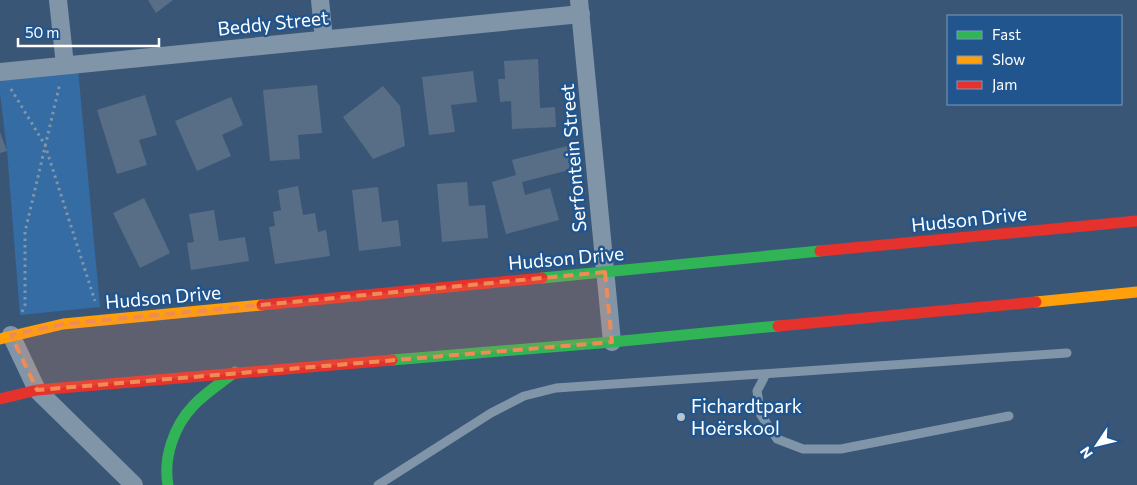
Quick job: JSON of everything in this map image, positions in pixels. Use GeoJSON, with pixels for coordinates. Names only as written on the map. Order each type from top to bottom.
{"type":"FeatureCollection","features":[{"type":"Feature","properties":{"kind":"street"},"geometry":{"type":"LineString","coordinates":[[58,0],[65,65]]}},
{"type":"Feature","properties":{"kind":"street"},"geometry":{"type":"LineString","coordinates":[[320,0],[324,39]]}},
{"type":"Feature","properties":{"kind":"street","name":"Beddy Street"},"geometry":{"type":"LineString","coordinates":[[0,72],[324,39],[580,7]]}},
{"type":"Feature","properties":{"kind":"street","name":"Serfontein Street"},"geometry":{"type":"LineString","coordinates":[[580,7],[612,342]]}},
{"type":"Feature","properties":{"kind":"street","name":"Hudson Drive"},"geometry":{"type":"LineString","coordinates":[[6,337],[63,324],[101,320],[1137,221]]}},
{"type":"Feature","properties":{"kind":"street"},"geometry":{"type":"LineString","coordinates":[[0,399],[37,390],[612,342],[1137,292]]}},
{"type":"Feature","properties":{"kind":"street"},"geometry":{"type":"LineString","coordinates":[[6,337],[37,390],[134,485]]}},
{"type":"Feature","properties":{"kind":"street"},"geometry":{"type":"LineString","coordinates":[[168,485],[166,477],[171,442],[190,409],[235,372]]}},
{"type":"Feature","properties":{"kind":"lane"},"geometry":{"type":"LineString","coordinates":[[378,485],[491,413],[524,396],[556,388],[1067,353]]}},
{"type":"Feature","properties":{"kind":"lane"},"geometry":{"type":"LineString","coordinates":[[766,374],[757,391],[762,415],[777,438],[803,449],[841,449],[1009,416]]}},
{"type":"Feature","properties":{"kind":"path"},"geometry":{"type":"LineString","coordinates":[[6,337],[25,305],[25,232],[65,65]]}},
{"type":"Feature","properties":{"kind":"path"},"geometry":{"type":"LineString","coordinates":[[0,72],[45,145],[101,320]]}},
{"type":"Feature","properties":{"kind":"highlighted area"},"geometry":{"type":"Polygon","coordinates":[[[605,272],[612,342],[37,390],[11,335],[63,324],[605,272]]]}},
{"type":"Feature","properties":{"kind":"shaded area"},"geometry":{"type":"Polygon","coordinates":[[[78,69],[100,307],[20,315],[0,76],[78,69]]]}},
{"type":"Feature","properties":{"kind":"building"},"geometry":{"type":"Polygon","coordinates":[[[148,0],[173,0],[156,13],[148,0]]]}},
{"type":"Feature","properties":{"kind":"building"},"geometry":{"type":"Polygon","coordinates":[[[538,59],[540,108],[555,107],[556,127],[512,129],[511,101],[500,102],[498,79],[505,79],[504,61],[538,59]]]}},
{"type":"Feature","properties":{"kind":"building"},"geometry":{"type":"Polygon","coordinates":[[[473,71],[477,102],[451,105],[455,132],[429,135],[422,77],[473,71]]]}},
{"type":"Feature","properties":{"kind":"building"},"geometry":{"type":"Polygon","coordinates":[[[317,85],[322,133],[298,135],[300,159],[270,161],[263,90],[317,85]]]}},
{"type":"Feature","properties":{"kind":"building"},"geometry":{"type":"Polygon","coordinates":[[[383,86],[400,106],[405,146],[373,159],[343,117],[383,86]]]}},
{"type":"Feature","properties":{"kind":"building"},"geometry":{"type":"Polygon","coordinates":[[[145,95],[157,135],[139,140],[147,165],[117,174],[97,110],[145,95]]]}},
{"type":"Feature","properties":{"kind":"building"},"geometry":{"type":"Polygon","coordinates":[[[231,97],[243,125],[222,135],[231,156],[197,171],[175,121],[231,97]]]}},
{"type":"Feature","properties":{"kind":"building"},"geometry":{"type":"Polygon","coordinates":[[[0,132],[7,151],[0,153],[0,132]]]}},
{"type":"Feature","properties":{"kind":"building"},"geometry":{"type":"Polygon","coordinates":[[[567,146],[573,169],[522,182],[525,195],[550,188],[559,220],[506,234],[492,182],[516,175],[512,160],[567,146]]]}},
{"type":"Feature","properties":{"kind":"building"},"geometry":{"type":"Polygon","coordinates":[[[467,182],[469,206],[485,205],[488,238],[442,242],[437,184],[467,182]]]}},
{"type":"Feature","properties":{"kind":"building"},"geometry":{"type":"Polygon","coordinates":[[[298,186],[303,215],[315,213],[318,232],[326,230],[330,256],[275,264],[269,227],[275,226],[273,212],[281,210],[278,190],[298,186]]]}},
{"type":"Feature","properties":{"kind":"building"},"geometry":{"type":"Polygon","coordinates":[[[378,187],[382,222],[398,220],[401,246],[359,251],[352,190],[378,187]]]}},
{"type":"Feature","properties":{"kind":"building"},"geometry":{"type":"Polygon","coordinates":[[[144,198],[170,253],[140,268],[113,213],[144,198]]]}},
{"type":"Feature","properties":{"kind":"building"},"geometry":{"type":"Polygon","coordinates":[[[214,210],[219,241],[245,237],[249,261],[191,270],[187,243],[194,242],[189,214],[214,210]]]}},
{"type":"Feature","properties":{"kind":"traffic: fast"},"geometry":{"type":"LineString","coordinates":[[542,278],[820,251]]}},
{"type":"Feature","properties":{"kind":"traffic: fast"},"geometry":{"type":"LineString","coordinates":[[392,360],[778,326]]}},
{"type":"Feature","properties":{"kind":"traffic: fast"},"geometry":{"type":"LineString","coordinates":[[168,485],[167,464],[169,453],[180,423],[198,401],[235,372]]}},
{"type":"Feature","properties":{"kind":"traffic: slow"},"geometry":{"type":"LineString","coordinates":[[1036,302],[1137,292]]}},
{"type":"Feature","properties":{"kind":"traffic: slow"},"geometry":{"type":"LineString","coordinates":[[0,339],[63,324],[262,305]]}},
{"type":"Feature","properties":{"kind":"traffic: jam"},"geometry":{"type":"LineString","coordinates":[[820,251],[1137,221]]}},
{"type":"Feature","properties":{"kind":"traffic: jam"},"geometry":{"type":"LineString","coordinates":[[262,305],[542,278]]}},
{"type":"Feature","properties":{"kind":"traffic: jam"},"geometry":{"type":"LineString","coordinates":[[778,326],[1036,302]]}},
{"type":"Feature","properties":{"kind":"traffic: jam"},"geometry":{"type":"LineString","coordinates":[[0,399],[37,390],[392,360]]}},
{"type":"Feature","properties":{"kind":"place","name":"Fichardtpark Hoërskool"},"geometry":{"type":"Point","coordinates":[681,417]}}]}
